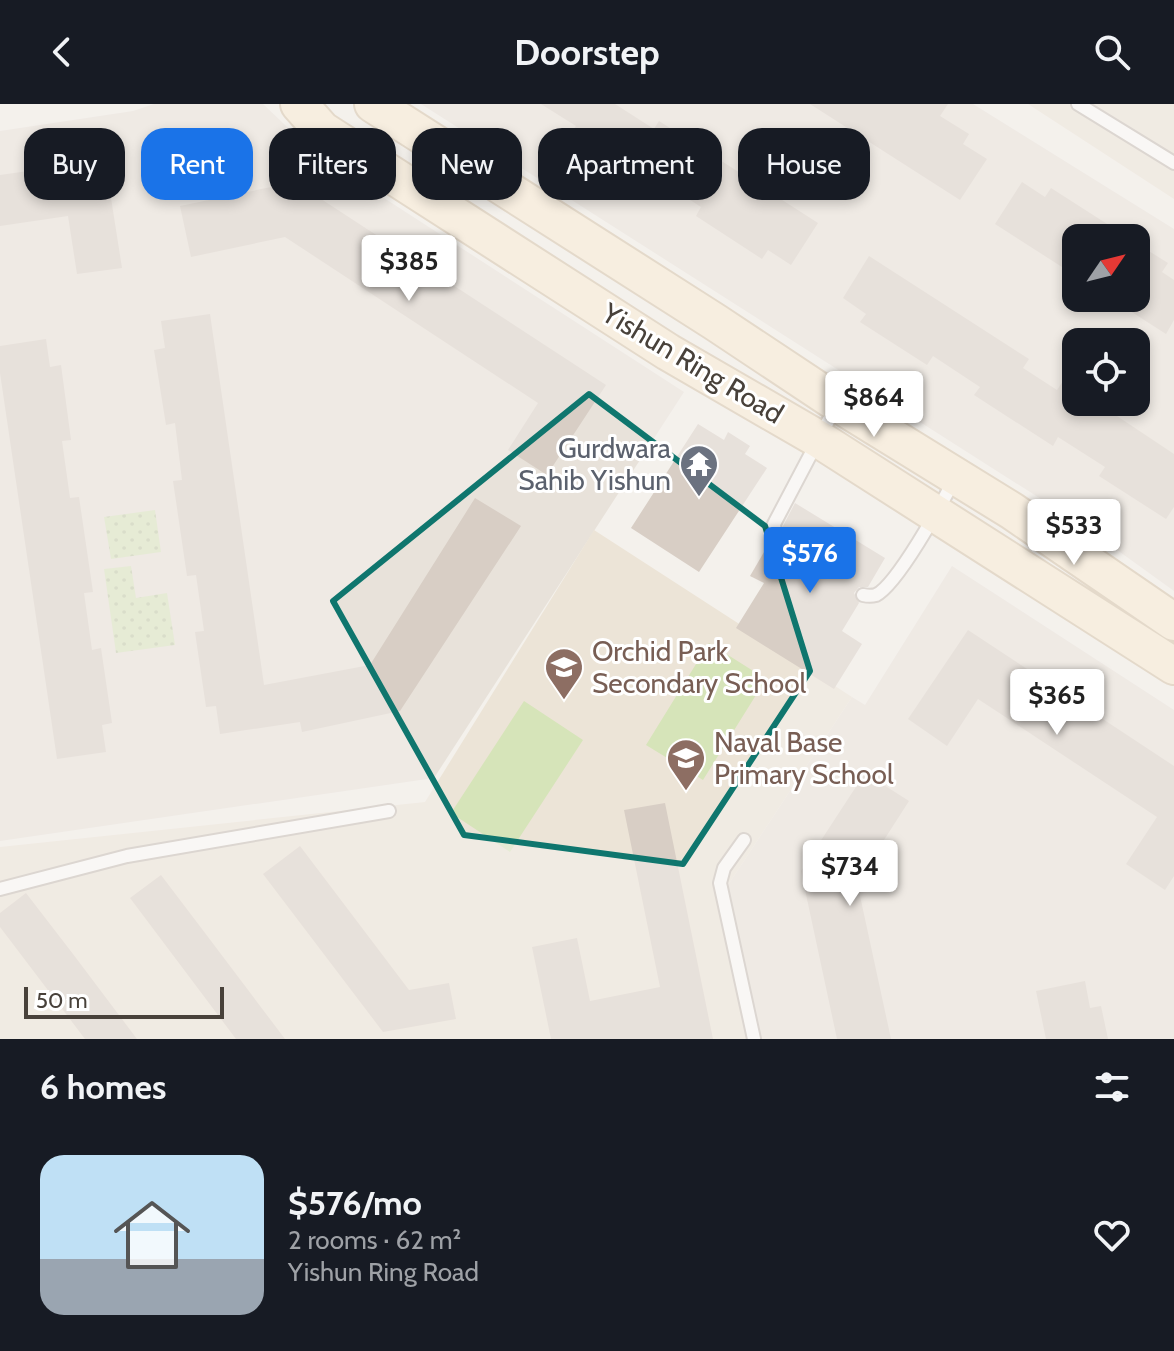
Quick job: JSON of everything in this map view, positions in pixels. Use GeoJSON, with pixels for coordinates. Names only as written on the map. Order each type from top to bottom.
{"type":"FeatureCollection","features":[{"type":"Feature","properties":{"kind":"main road","name":"Yishun Ring Road"},"geometry":{"type":"LineString","coordinates":[[299,104],[322,130],[668,352],[820,440],[1174,666]]}},
{"type":"Feature","properties":{"kind":"main road","name":"Yishun Ring Road"},"geometry":{"type":"LineString","coordinates":[[373,104],[1078,554],[1174,622]]}},
{"type":"Feature","properties":{"kind":"lane"},"geometry":{"type":"LineString","coordinates":[[1078,104],[1174,163]]}},
{"type":"Feature","properties":{"kind":"lane"},"geometry":{"type":"LineString","coordinates":[[775,532],[774,524],[837,403]]}},
{"type":"Feature","properties":{"kind":"lane"},"geometry":{"type":"LineString","coordinates":[[863,595],[879,593],[902,566],[956,477]]}},
{"type":"Feature","properties":{"kind":"lane"},"geometry":{"type":"LineString","coordinates":[[0,889],[127,856],[389,811]]}},
{"type":"Feature","properties":{"kind":"lane"},"geometry":{"type":"LineString","coordinates":[[744,840],[724,868],[720,883],[754,1039]]}},
{"type":"Feature","properties":{"kind":"highlighted area"},"geometry":{"type":"Polygon","coordinates":[[[589,394],[765,526],[810,671],[683,864],[464,835],[333,601],[589,394]]]}},
{"type":"Feature","properties":{"kind":"shaded area"},"geometry":{"type":"Polygon","coordinates":[[[154,104],[263,104],[288,128],[269,128],[269,200],[387,200],[684,392],[434,778],[0,841],[0,131],[133,111],[154,104]]]}},
{"type":"Feature","properties":{"kind":"shaded area"},"geometry":{"type":"Polygon","coordinates":[[[421,104],[973,104],[1174,229],[1174,591],[1088,529],[572,200],[722,200],[722,128],[538,128],[538,179],[522,168],[522,128],[459,128],[421,104]]]}},
{"type":"Feature","properties":{"kind":"shaded area"},"geometry":{"type":"Polygon","coordinates":[[[1028,104],[1174,104],[1174,199],[1028,104]]]}},
{"type":"Feature","properties":{"kind":"shaded area","name":"Orchid Park Secondary School"},"geometry":{"type":"Polygon","coordinates":[[[594,530],[852,697],[726,888],[758,1039],[0,1039],[0,847],[425,802],[594,530]]]}},
{"type":"Feature","properties":{"kind":"shaded area"},"geometry":{"type":"Polygon","coordinates":[[[952,566],[1174,710],[1174,1039],[758,1039],[726,888],[852,697],[865,705],[952,566]]]}},
{"type":"Feature","properties":{"kind":"green space"},"geometry":{"type":"Polygon","coordinates":[[[155,510],[161,552],[111,559],[104,517],[155,510]]]}},
{"type":"Feature","properties":{"kind":"green space"},"geometry":{"type":"Polygon","coordinates":[[[131,566],[136,598],[167,593],[175,645],[116,653],[104,569],[131,566]]]}},
{"type":"Feature","properties":{"kind":"green space"},"geometry":{"type":"Polygon","coordinates":[[[709,643],[766,679],[703,780],[646,745],[709,643]]]}},
{"type":"Feature","properties":{"kind":"green space"},"geometry":{"type":"Polygon","coordinates":[[[524,701],[583,740],[510,852],[451,813],[524,701]]]}},
{"type":"Feature","properties":{"kind":"building"},"geometry":{"type":"Polygon","coordinates":[[[541,104],[615,104],[652,128],[575,128],[576,126],[541,104]]]}},
{"type":"Feature","properties":{"kind":"building"},"geometry":{"type":"Polygon","coordinates":[[[810,104],[948,104],[940,116],[969,134],[963,144],[987,159],[960,200],[870,142],[870,128],[848,128],[810,104]]]}},
{"type":"Feature","properties":{"kind":"building"},"geometry":{"type":"Polygon","coordinates":[[[659,121],[670,128],[655,128],[659,121]]]}},
{"type":"Feature","properties":{"kind":"building"},"geometry":{"type":"Polygon","coordinates":[[[722,161],[738,172],[738,200],[782,200],[818,223],[791,265],[768,250],[762,259],[696,216],[701,207],[690,200],[722,200],[722,161]]]}},
{"type":"Feature","properties":{"kind":"building"},"geometry":{"type":"Polygon","coordinates":[[[24,172],[24,200],[111,200],[122,268],[77,274],[68,216],[0,226],[0,175],[24,172]]]}},
{"type":"Feature","properties":{"kind":"building"},"geometry":{"type":"Polygon","coordinates":[[[1022,182],[1045,197],[1051,188],[1107,224],[1062,224],[1062,267],[995,224],[1022,182]]]}},
{"type":"Feature","properties":{"kind":"building"},"geometry":{"type":"Polygon","coordinates":[[[269,187],[269,200],[323,200],[606,385],[547,475],[508,450],[538,403],[285,237],[191,257],[180,206],[209,200],[253,200],[253,191],[269,187]]]}},
{"type":"Feature","properties":{"kind":"building"},"geometry":{"type":"Polygon","coordinates":[[[1150,252],[1168,263],[1162,272],[1174,280],[1174,320],[1166,334],[1132,312],[1150,312],[1150,252]]]}},
{"type":"Feature","properties":{"kind":"building"},"geometry":{"type":"Polygon","coordinates":[[[869,256],[1029,359],[1023,368],[1057,390],[1062,382],[1062,416],[1117,416],[1174,454],[1174,507],[1166,519],[1099,476],[1105,467],[1058,437],[1053,446],[974,395],[980,387],[933,356],[927,365],[860,322],[866,314],[843,298],[869,256]]]}},
{"type":"Feature","properties":{"kind":"building"},"geometry":{"type":"Polygon","coordinates":[[[210,314],[264,685],[370,665],[475,498],[521,526],[400,711],[302,732],[300,722],[220,734],[216,706],[206,707],[195,632],[204,631],[196,575],[187,576],[173,481],[182,480],[175,423],[166,425],[154,350],[165,348],[161,321],[210,314]]]}},
{"type":"Feature","properties":{"kind":"building"},"geometry":{"type":"Polygon","coordinates":[[[46,339],[50,367],[61,365],[71,440],[62,441],[70,498],[79,497],[93,592],[84,593],[92,650],[101,648],[112,723],[102,725],[106,752],[57,759],[0,373],[0,346],[46,339]]]}},
{"type":"Feature","properties":{"kind":"building","name":"Gurdwara Sahib Yishun"},"geometry":{"type":"Polygon","coordinates":[[[698,424],[724,440],[728,432],[750,446],[745,454],[767,468],[699,572],[631,528],[698,424]]]}},
{"type":"Feature","properties":{"kind":"building"},"geometry":{"type":"Polygon","coordinates":[[[795,503],[885,558],[868,587],[859,587],[854,593],[859,603],[842,631],[862,644],[834,689],[736,628],[764,583],[750,576],[771,540],[777,541],[783,536],[783,526],[795,503]]]}},
{"type":"Feature","properties":{"kind":"building"},"geometry":{"type":"Polygon","coordinates":[[[968,630],[1174,766],[1174,876],[1165,890],[1126,864],[1157,817],[978,699],[947,746],[908,719],[968,630]]]}},
{"type":"Feature","properties":{"kind":"building"},"geometry":{"type":"Polygon","coordinates":[[[865,773],[909,801],[857,882],[891,1039],[837,1039],[801,871],[865,773]]]}},
{"type":"Feature","properties":{"kind":"building"},"geometry":{"type":"Polygon","coordinates":[[[665,803],[713,1039],[551,1039],[532,947],[577,938],[590,1001],[660,987],[624,810],[665,803]]]}},
{"type":"Feature","properties":{"kind":"building"},"geometry":{"type":"Polygon","coordinates":[[[300,846],[409,990],[449,983],[456,1019],[383,1032],[263,874],[300,846]]]}},
{"type":"Feature","properties":{"kind":"building"},"geometry":{"type":"Polygon","coordinates":[[[161,875],[285,1039],[236,1039],[130,898],[161,875]]]}},
{"type":"Feature","properties":{"kind":"building"},"geometry":{"type":"Polygon","coordinates":[[[26,893],[137,1039],[85,1039],[0,927],[0,913],[26,893]]]}},
{"type":"Feature","properties":{"kind":"building"},"geometry":{"type":"Polygon","coordinates":[[[1085,981],[1090,1008],[1101,1006],[1108,1039],[1046,1039],[1036,991],[1085,981]]]}},
{"type":"Feature","properties":{"kind":"place","name":"Gurdwara Sahib Yishun"},"geometry":{"type":"Point","coordinates":[699,498]}},
{"type":"Feature","properties":{"kind":"place","name":"Orchid Park Secondary School"},"geometry":{"type":"Point","coordinates":[564,701]}},
{"type":"Feature","properties":{"kind":"place","name":"Naval Base Primary School"},"geometry":{"type":"Point","coordinates":[686,792]}}]}
